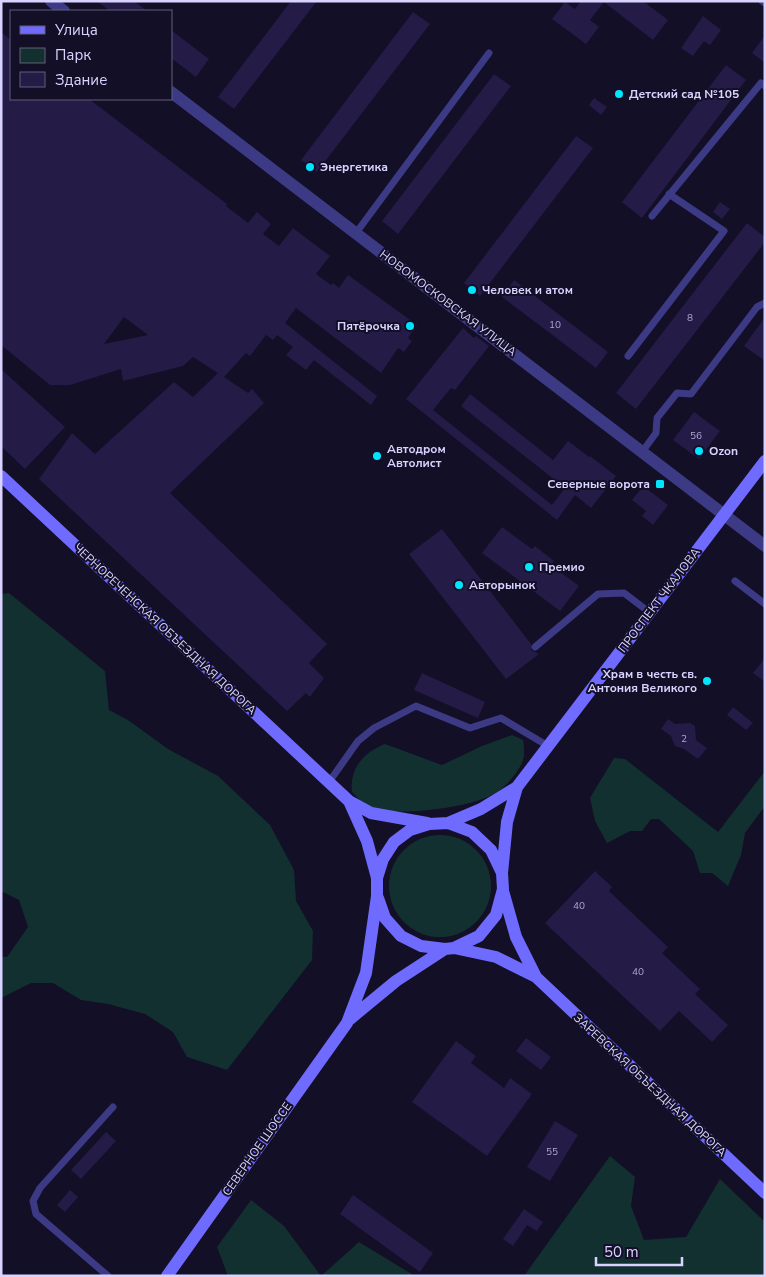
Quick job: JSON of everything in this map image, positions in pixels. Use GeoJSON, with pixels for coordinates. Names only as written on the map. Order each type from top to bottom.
{"type":"FeatureCollection","features":[{"type":"Feature","properties":{"kind":"main road","name":"ПРОСПЕКТ ЧКАЛОВА"},"geometry":{"type":"LineString","coordinates":[[516,787],[765,460]]}},
{"type":"Feature","properties":{"kind":"main road","name":"ЧЕРНОРЕЧЕНСКАЯ ОБЪЕЗДНАЯ ДОРОГА"},"geometry":{"type":"LineString","coordinates":[[1,476],[350,801]]}},
{"type":"Feature","properties":{"kind":"main road"},"geometry":{"type":"LineString","coordinates":[[350,801],[371,813],[429,824],[448,823],[481,809],[516,787]]}},
{"type":"Feature","properties":{"kind":"main road"},"geometry":{"type":"LineString","coordinates":[[516,787],[506,822],[502,873],[503,890],[516,937],[536,977]]}},
{"type":"Feature","properties":{"kind":"main road"},"geometry":{"type":"LineString","coordinates":[[347,1023],[366,973],[378,896],[377,878],[367,841],[350,801]]}},
{"type":"Feature","properties":{"kind":"main road"},"geometry":{"type":"LineString","coordinates":[[448,823],[472,832],[491,850],[502,873]]}},
{"type":"Feature","properties":{"kind":"main road"},"geometry":{"type":"LineString","coordinates":[[377,878],[383,859],[394,842],[410,830],[429,824]]}},
{"type":"Feature","properties":{"kind":"main road"},"geometry":{"type":"LineString","coordinates":[[347,1023],[396,981],[449,948],[478,936],[496,916],[503,890]]}},
{"type":"Feature","properties":{"kind":"main road"},"geometry":{"type":"LineString","coordinates":[[378,896],[385,918],[401,936],[421,946],[449,948],[496,957],[536,977]]}},
{"type":"Feature","properties":{"kind":"main road","name":"ЗАРЕВСКАЯ ОБЪЕЗДНАЯ ДОРОГА"},"geometry":{"type":"LineString","coordinates":[[536,977],[765,1192]]}},
{"type":"Feature","properties":{"kind":"main road","name":"СЕВЕРНОЕ ШОССЕ"},"geometry":{"type":"LineString","coordinates":[[167,1276],[347,1023]]}},
{"type":"Feature","properties":{"kind":"street"},"geometry":{"type":"LineString","coordinates":[[51,1],[63,10]]}},
{"type":"Feature","properties":{"kind":"street","name":"НОВОМОСКОВСКАЯ УЛИЦА"},"geometry":{"type":"LineString","coordinates":[[172,93],[765,546]]}},
{"type":"Feature","properties":{"kind":"lane"},"geometry":{"type":"LineString","coordinates":[[762,1],[765,4]]}},
{"type":"Feature","properties":{"kind":"lane"},"geometry":{"type":"LineString","coordinates":[[356,232],[489,53]]}},
{"type":"Feature","properties":{"kind":"lane"},"geometry":{"type":"LineString","coordinates":[[652,216],[761,83],[765,86]]}},
{"type":"Feature","properties":{"kind":"lane"},"geometry":{"type":"LineString","coordinates":[[628,356],[724,231],[669,194]]}},
{"type":"Feature","properties":{"kind":"lane"},"geometry":{"type":"LineString","coordinates":[[642,452],[656,433],[657,418],[677,393],[691,394],[757,307],[765,303]]}},
{"type":"Feature","properties":{"kind":"lane"},"geometry":{"type":"LineString","coordinates":[[735,581],[765,604]]}},
{"type":"Feature","properties":{"kind":"lane"},"geometry":{"type":"LineString","coordinates":[[535,647],[598,594],[624,593],[649,612]]}},
{"type":"Feature","properties":{"kind":"lane"},"geometry":{"type":"LineString","coordinates":[[329,782],[358,741],[374,728],[416,706],[470,728],[501,718],[548,746]]}},
{"type":"Feature","properties":{"kind":"lane"},"geometry":{"type":"LineString","coordinates":[[108,1276],[36,1214],[33,1201],[40,1188],[113,1107]]}},
{"type":"Feature","properties":{"kind":"green space"},"geometry":{"type":"Polygon","coordinates":[[[9,593],[105,671],[109,710],[128,720],[168,749],[218,776],[270,825],[294,870],[296,901],[313,931],[312,960],[227,1070],[187,1057],[173,1032],[145,1014],[108,1004],[81,1000],[53,983],[31,983],[1,998],[1,957],[7,957],[28,927],[19,900],[1,891],[1,594],[9,593]]]}},
{"type":"Feature","properties":{"kind":"green space"},"geometry":{"type":"Polygon","coordinates":[[[512,735],[523,740],[524,756],[521,765],[500,790],[475,802],[419,811],[385,811],[367,806],[352,792],[353,776],[359,762],[377,747],[385,744],[442,765],[482,746],[512,735]]]}},
{"type":"Feature","properties":{"kind":"green space"},"geometry":{"type":"Polygon","coordinates":[[[614,758],[625,759],[718,832],[765,771],[765,806],[745,833],[741,855],[728,886],[712,873],[700,873],[693,851],[659,819],[651,819],[642,831],[630,831],[607,843],[595,821],[590,798],[614,758]]]}},
{"type":"Feature","properties":{"kind":"green space"},"geometry":{"type":"Polygon","coordinates":[[[440,835],[459,839],[476,850],[487,867],[491,886],[487,905],[476,922],[459,933],[440,937],[421,933],[404,922],[393,905],[389,886],[393,867],[404,850],[421,839],[440,835]]]}},
{"type":"Feature","properties":{"kind":"green space"},"geometry":{"type":"Polygon","coordinates":[[[610,1156],[635,1177],[631,1206],[644,1240],[686,1237],[720,1179],[765,1222],[765,1276],[524,1276],[610,1156]]]}},
{"type":"Feature","properties":{"kind":"green space"},"geometry":{"type":"Polygon","coordinates":[[[251,1200],[284,1226],[321,1276],[228,1276],[217,1247],[251,1200]]]}},
{"type":"Feature","properties":{"kind":"green space"},"geometry":{"type":"Polygon","coordinates":[[[359,1242],[415,1276],[321,1276],[359,1242]]]}},
{"type":"Feature","properties":{"kind":"building"},"geometry":{"type":"Polygon","coordinates":[[[97,1],[134,1],[146,10],[109,10],[97,1]]]}},
{"type":"Feature","properties":{"kind":"building"},"geometry":{"type":"Polygon","coordinates":[[[291,1],[317,1],[234,109],[218,97],[291,1]]]}},
{"type":"Feature","properties":{"kind":"building"},"geometry":{"type":"Polygon","coordinates":[[[581,1],[643,1],[668,20],[653,40],[604,2],[590,20],[599,27],[586,44],[552,19],[565,2],[575,9],[581,1]]]}},
{"type":"Feature","properties":{"kind":"building"},"geometry":{"type":"Polygon","coordinates":[[[413,12],[430,24],[317,172],[301,160],[413,12]]]}},
{"type":"Feature","properties":{"kind":"building"},"geometry":{"type":"Polygon","coordinates":[[[703,16],[721,30],[710,45],[704,41],[693,56],[681,48],[703,16]]]}},
{"type":"Feature","properties":{"kind":"building"},"geometry":{"type":"Polygon","coordinates":[[[172,31],[209,59],[196,77],[172,59],[172,31]]]}},
{"type":"Feature","properties":{"kind":"building"},"geometry":{"type":"Polygon","coordinates":[[[1,32],[10,39],[10,100],[90,100],[227,204],[226,206],[248,223],[257,212],[271,224],[263,234],[279,246],[293,228],[330,256],[316,274],[331,285],[333,283],[339,288],[348,275],[417,325],[408,338],[412,341],[404,352],[398,348],[381,373],[296,308],[285,323],[377,396],[371,405],[314,360],[306,370],[286,355],[293,347],[277,335],[273,340],[266,335],[250,356],[246,353],[224,377],[193,357],[183,366],[123,381],[121,369],[70,385],[50,385],[1,345],[1,32]],[[124,317],[104,344],[148,335],[124,317]]]}},
{"type":"Feature","properties":{"kind":"building"},"geometry":{"type":"Polygon","coordinates":[[[765,35],[765,63],[752,53],[765,35]]]}},
{"type":"Feature","properties":{"kind":"building"},"geometry":{"type":"Polygon","coordinates":[[[726,65],[746,80],[642,218],[622,202],[726,65]]]}},
{"type":"Feature","properties":{"kind":"building"},"geometry":{"type":"Polygon","coordinates":[[[494,74],[511,86],[398,234],[382,221],[494,74]]]}},
{"type":"Feature","properties":{"kind":"building"},"geometry":{"type":"Polygon","coordinates":[[[594,98],[607,107],[601,115],[589,105],[594,98]]]}},
{"type":"Feature","properties":{"kind":"building"},"geometry":{"type":"Polygon","coordinates":[[[576,136],[593,148],[480,296],[464,283],[576,136]]]}},
{"type":"Feature","properties":{"kind":"building"},"geometry":{"type":"Polygon","coordinates":[[[720,202],[730,209],[722,219],[713,212],[720,202]]]}},
{"type":"Feature","properties":{"kind":"building"},"geometry":{"type":"Polygon","coordinates":[[[747,223],[765,237],[765,242],[636,409],[616,393],[747,223]]]}},
{"type":"Feature","properties":{"kind":"building"},"geometry":{"type":"Polygon","coordinates":[[[514,280],[608,352],[596,368],[502,297],[514,280]]]}},
{"type":"Feature","properties":{"kind":"building"},"geometry":{"type":"Polygon","coordinates":[[[765,317],[765,361],[744,346],[765,317]]]}},
{"type":"Feature","properties":{"kind":"building"},"geometry":{"type":"Polygon","coordinates":[[[463,328],[474,338],[476,336],[489,346],[455,390],[451,388],[433,410],[552,505],[565,488],[461,406],[470,394],[553,460],[568,441],[616,476],[591,508],[575,495],[557,520],[406,399],[463,328]]]}},
{"type":"Feature","properties":{"kind":"building"},"geometry":{"type":"Polygon","coordinates":[[[1,369],[65,427],[25,469],[1,446],[1,369]]]}},
{"type":"Feature","properties":{"kind":"building"},"geometry":{"type":"Polygon","coordinates":[[[218,373],[248,393],[252,389],[264,403],[170,493],[327,644],[309,663],[324,678],[310,697],[306,693],[287,711],[39,479],[72,433],[95,454],[174,382],[193,397],[218,373]]]}},
{"type":"Feature","properties":{"kind":"building"},"geometry":{"type":"Polygon","coordinates":[[[694,412],[720,431],[699,459],[673,440],[694,412]]]}},
{"type":"Feature","properties":{"kind":"building"},"geometry":{"type":"Polygon","coordinates":[[[643,486],[668,505],[653,525],[642,516],[646,511],[632,500],[643,486]]]}},
{"type":"Feature","properties":{"kind":"building"},"geometry":{"type":"Polygon","coordinates":[[[502,527],[532,549],[535,546],[554,561],[551,565],[579,586],[560,611],[482,553],[502,527]]]}},
{"type":"Feature","properties":{"kind":"building"},"geometry":{"type":"Polygon","coordinates":[[[442,529],[531,644],[531,650],[539,654],[506,679],[409,554],[442,529]]]}},
{"type":"Feature","properties":{"kind":"building"},"geometry":{"type":"Polygon","coordinates":[[[765,658],[765,682],[753,673],[765,658]]]}},
{"type":"Feature","properties":{"kind":"building"},"geometry":{"type":"Polygon","coordinates":[[[422,673],[485,702],[478,718],[414,690],[422,673]]]}},
{"type":"Feature","properties":{"kind":"building"},"geometry":{"type":"Polygon","coordinates":[[[733,707],[753,723],[746,730],[727,715],[733,707]]]}},
{"type":"Feature","properties":{"kind":"building","name":"Храм в честь св. Антония Великого"},"geometry":{"type":"Polygon","coordinates":[[[668,719],[675,724],[690,723],[695,726],[696,740],[707,748],[698,759],[684,749],[675,746],[671,736],[661,729],[668,719]]]}},
{"type":"Feature","properties":{"kind":"building"},"geometry":{"type":"Polygon","coordinates":[[[595,871],[612,887],[609,891],[668,947],[662,953],[700,989],[695,994],[728,1025],[712,1042],[679,1011],[660,1031],[545,923],[595,871]]]}},
{"type":"Feature","properties":{"kind":"building"},"geometry":{"type":"Polygon","coordinates":[[[526,1038],[551,1057],[541,1070],[516,1051],[526,1038]]]}},
{"type":"Feature","properties":{"kind":"building"},"geometry":{"type":"Polygon","coordinates":[[[456,1041],[476,1056],[471,1063],[504,1088],[510,1078],[532,1094],[487,1156],[412,1102],[456,1041]]]}},
{"type":"Feature","properties":{"kind":"building"},"geometry":{"type":"Polygon","coordinates":[[[555,1121],[578,1135],[550,1181],[527,1167],[555,1121]]]}},
{"type":"Feature","properties":{"kind":"building"},"geometry":{"type":"Polygon","coordinates":[[[106,1132],[116,1141],[81,1179],[71,1170],[106,1132]]]}},
{"type":"Feature","properties":{"kind":"building"},"geometry":{"type":"Polygon","coordinates":[[[70,1190],[78,1197],[65,1212],[57,1205],[70,1190]]]}},
{"type":"Feature","properties":{"kind":"building"},"geometry":{"type":"Polygon","coordinates":[[[353,1195],[433,1253],[420,1272],[340,1214],[353,1195]]]}},
{"type":"Feature","properties":{"kind":"building"},"geometry":{"type":"Polygon","coordinates":[[[524,1209],[543,1222],[537,1231],[527,1225],[513,1246],[503,1239],[524,1209]]]}},
{"type":"Feature","properties":{"kind":"place","name":"Детский сад №105"},"geometry":{"type":"Point","coordinates":[619,94]}},
{"type":"Feature","properties":{"kind":"place","name":"Энергетика"},"geometry":{"type":"Point","coordinates":[310,167]}},
{"type":"Feature","properties":{"kind":"place","name":"Человек и атом"},"geometry":{"type":"Point","coordinates":[472,290]}},
{"type":"Feature","properties":{"kind":"place","name":"Пятёрочка"},"geometry":{"type":"Point","coordinates":[410,326]}},
{"type":"Feature","properties":{"kind":"place","name":"Ozon"},"geometry":{"type":"Point","coordinates":[699,451]}},
{"type":"Feature","properties":{"kind":"place","name":"Автодром Автолист"},"geometry":{"type":"Point","coordinates":[377,456]}},
{"type":"Feature","properties":{"kind":"place","name":"Северные ворота"},"geometry":{"type":"Point","coordinates":[660,484]}},
{"type":"Feature","properties":{"kind":"place","name":"Премио"},"geometry":{"type":"Point","coordinates":[529,567]}},
{"type":"Feature","properties":{"kind":"place","name":"Авторынок"},"geometry":{"type":"Point","coordinates":[459,585]}},
{"type":"Feature","properties":{"kind":"place","name":"Храм в честь св. Антония Великого"},"geometry":{"type":"Point","coordinates":[707,681]}}]}
